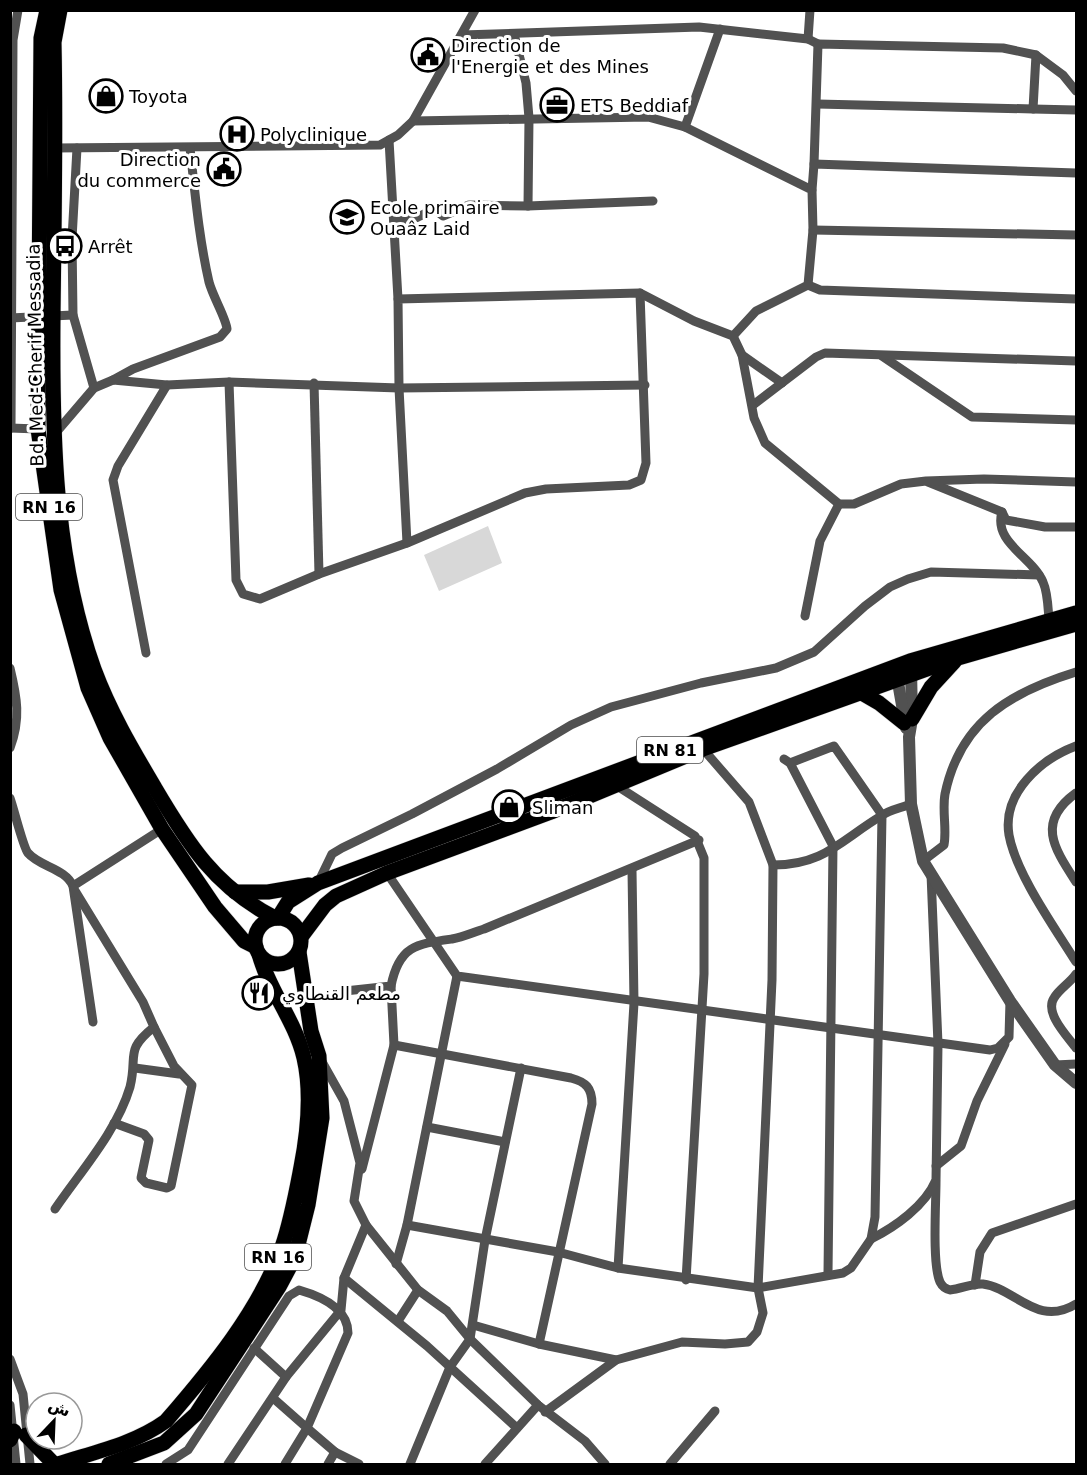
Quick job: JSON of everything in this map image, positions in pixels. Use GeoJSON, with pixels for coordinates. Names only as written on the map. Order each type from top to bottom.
{"type":"FeatureCollection","features":[{"type":"Feature","properties":{"kind":"highway","name":"Bd. Med-Cherif Messadia"},"geometry":{"type":"LineString","coordinates":[[47,10],[41,38],[38,318],[59,580],[88,688],[110,738],[162,829],[215,907],[244,941],[257,950]]}},
{"type":"Feature","properties":{"kind":"highway","name":"Bd. Med-Cherif Messadia"},"geometry":{"type":"LineString","coordinates":[[60,10],[54,42],[53,318],[46,433],[78,610],[89,653],[109,706],[128,744],[199,859],[235,892],[277,918]]}},
{"type":"Feature","properties":{"kind":"highway","name":"RN 81"},"geometry":{"type":"LineString","coordinates":[[277,918],[288,902],[318,883],[903,670],[1049,620],[1077,613]]}},
{"type":"Feature","properties":{"kind":"highway","name":"RN 81"},"geometry":{"type":"LineString","coordinates":[[300,945],[325,905],[336,896],[387,873],[551,812],[703,749],[860,692],[903,670],[958,658],[1077,624]]}},
{"type":"Feature","properties":{"kind":"highway"},"geometry":{"type":"LineString","coordinates":[[860,692],[879,703],[908,727],[931,687],[958,658]]}},
{"type":"Feature","properties":{"kind":"highway"},"geometry":{"type":"LineString","coordinates":[[235,892],[268,892],[318,883]]}},
{"type":"Feature","properties":{"kind":"highway"},"geometry":{"type":"LineString","coordinates":[[277,918],[294,923],[300,945],[289,962],[282,964],[268,962],[257,950],[259,928],[277,918]]}},
{"type":"Feature","properties":{"kind":"highway","name":"RN 16"},"geometry":{"type":"LineString","coordinates":[[109,1464],[164,1443],[196,1414],[279,1287],[295,1257],[308,1205],[322,1118],[319,1056],[311,1031],[300,945]]}},
{"type":"Feature","properties":{"kind":"highway","name":"RN 16"},"geometry":{"type":"LineString","coordinates":[[56,1464],[124,1444],[150,1432],[166,1421],[244,1320],[266,1284],[282,1246],[294,1200],[308,1125],[309,1102],[301,1049],[292,1022],[264,974],[257,950]]}},
{"type":"Feature","properties":{"kind":"highway"},"geometry":{"type":"LineString","coordinates":[[17,1435],[56,1464]]}},
{"type":"Feature","properties":{"kind":"street"},"geometry":{"type":"LineString","coordinates":[[18,10],[12,39],[11,428],[46,433],[94,388],[133,369],[220,337],[227,329],[214,300],[209,281],[189,148]]}},
{"type":"Feature","properties":{"kind":"street"},"geometry":{"type":"LineString","coordinates":[[54,148],[371,146],[389,140],[413,121],[475,10]]}},
{"type":"Feature","properties":{"kind":"street"},"geometry":{"type":"LineString","coordinates":[[808,39],[810,10]]}},
{"type":"Feature","properties":{"kind":"street"},"geometry":{"type":"LineString","coordinates":[[462,35],[699,27],[808,39],[818,44],[1003,48],[1036,55],[1063,75],[1077,90]]}},
{"type":"Feature","properties":{"kind":"street"},"geometry":{"type":"LineString","coordinates":[[685,127],[720,29]]}},
{"type":"Feature","properties":{"kind":"street"},"geometry":{"type":"LineString","coordinates":[[514,34],[526,83],[529,118],[528,206]]}},
{"type":"Feature","properties":{"kind":"street"},"geometry":{"type":"LineString","coordinates":[[808,285],[813,230],[812,189],[818,44]]}},
{"type":"Feature","properties":{"kind":"street"},"geometry":{"type":"LineString","coordinates":[[1034,109],[1036,55]]}},
{"type":"Feature","properties":{"kind":"street"},"geometry":{"type":"LineString","coordinates":[[817,104],[1077,110]]}},
{"type":"Feature","properties":{"kind":"street"},"geometry":{"type":"LineString","coordinates":[[413,121],[648,117],[685,127],[812,189]]}},
{"type":"Feature","properties":{"kind":"street"},"geometry":{"type":"LineString","coordinates":[[389,140],[399,299],[399,388],[407,543]]}},
{"type":"Feature","properties":{"kind":"street"},"geometry":{"type":"LineString","coordinates":[[77,148],[72,239],[73,315],[94,388]]}},
{"type":"Feature","properties":{"kind":"street"},"geometry":{"type":"LineString","coordinates":[[814,164],[1077,173]]}},
{"type":"Feature","properties":{"kind":"street"},"geometry":{"type":"LineString","coordinates":[[394,222],[416,218],[434,209],[443,216],[469,205],[528,206],[653,201]]}},
{"type":"Feature","properties":{"kind":"street"},"geometry":{"type":"LineString","coordinates":[[813,230],[1077,235]]}},
{"type":"Feature","properties":{"kind":"street"},"geometry":{"type":"LineString","coordinates":[[733,336],[756,310],[808,285],[820,290],[1077,299]]}},
{"type":"Feature","properties":{"kind":"street"},"geometry":{"type":"LineString","coordinates":[[399,299],[640,293],[694,321],[733,336],[742,355],[756,425],[765,443],[840,504],[854,504],[901,484],[926,481],[984,479],[1077,482]]}},
{"type":"Feature","properties":{"kind":"street"},"geometry":{"type":"LineString","coordinates":[[229,382],[239,588],[251,598],[260,598],[319,574],[407,543],[525,494],[546,489],[629,485],[641,480],[646,463],[640,293]]}},
{"type":"Feature","properties":{"kind":"street"},"geometry":{"type":"LineString","coordinates":[[11,318],[53,318],[73,315]]}},
{"type":"Feature","properties":{"kind":"street"},"geometry":{"type":"LineString","coordinates":[[753,405],[825,353],[1077,361]]}},
{"type":"Feature","properties":{"kind":"street"},"geometry":{"type":"LineString","coordinates":[[742,355],[782,383]]}},
{"type":"Feature","properties":{"kind":"street"},"geometry":{"type":"LineString","coordinates":[[882,356],[972,417],[1077,420]]}},
{"type":"Feature","properties":{"kind":"street"},"geometry":{"type":"LineString","coordinates":[[113,380],[166,385],[229,382],[314,383],[399,388],[645,385]]}},
{"type":"Feature","properties":{"kind":"street"},"geometry":{"type":"LineString","coordinates":[[314,383],[319,574]]}},
{"type":"Feature","properties":{"kind":"street"},"geometry":{"type":"LineString","coordinates":[[146,653],[113,480],[118,466],[166,385]]}},
{"type":"Feature","properties":{"kind":"street"},"geometry":{"type":"LineString","coordinates":[[926,481],[1002,512],[1006,520],[1045,526],[1077,526]]}},
{"type":"Feature","properties":{"kind":"street"},"geometry":{"type":"LineString","coordinates":[[805,616],[820,541],[840,504]]}},
{"type":"Feature","properties":{"kind":"street"},"geometry":{"type":"LineString","coordinates":[[1002,512],[999,521],[1002,534],[1039,575],[1044,584],[1049,620]]}},
{"type":"Feature","properties":{"kind":"street"},"geometry":{"type":"LineString","coordinates":[[318,883],[332,854],[488,774],[571,725],[611,707],[644,696],[776,668],[801,658],[823,646],[865,606],[890,587],[908,579],[931,572],[1039,575]]}},
{"type":"Feature","properties":{"kind":"street"},"geometry":{"type":"LineString","coordinates":[[10,668],[18,703],[18,725],[10,748]]}},
{"type":"Feature","properties":{"kind":"street"},"geometry":{"type":"LineString","coordinates":[[903,670],[911,804],[923,861],[1010,1001],[1055,1065],[1077,1083]]}},
{"type":"Feature","properties":{"kind":"street"},"geometry":{"type":"LineString","coordinates":[[923,861],[944,845],[946,792],[959,757],[976,726],[991,712],[1035,685],[1077,672]]}},
{"type":"Feature","properties":{"kind":"street"},"geometry":{"type":"LineString","coordinates":[[407,1225],[558,1252],[618,1268],[686,1280],[758,1288],[843,1273],[851,1268],[871,1239],[875,1217],[876,1036],[882,815],[834,746],[787,761],[833,846],[828,1274]]}},
{"type":"Feature","properties":{"kind":"street"},"geometry":{"type":"LineString","coordinates":[[1077,746],[1057,754],[1024,783],[1013,804],[1009,832],[1016,857],[1024,874],[1077,962]]}},
{"type":"Feature","properties":{"kind":"street"},"geometry":{"type":"LineString","coordinates":[[485,1464],[518,1428],[541,1408],[616,1360],[682,1342],[726,1344],[748,1342],[757,1332],[763,1313],[758,1288],[768,1021],[772,980],[773,865],[750,802],[703,749]]}},
{"type":"Feature","properties":{"kind":"street"},"geometry":{"type":"LineString","coordinates":[[614,784],[699,840],[704,858],[702,1012],[686,1280]]}},
{"type":"Feature","properties":{"kind":"street"},"geometry":{"type":"LineString","coordinates":[[1077,793],[1056,811],[1053,824],[1055,847],[1077,882]]}},
{"type":"Feature","properties":{"kind":"street"},"geometry":{"type":"LineString","coordinates":[[10,798],[26,852],[37,861],[65,875],[74,887],[143,1002],[179,1074],[192,1085],[171,1186],[167,1188],[146,1183],[141,1178],[149,1140],[144,1134],[114,1123]]}},
{"type":"Feature","properties":{"kind":"street"},"geometry":{"type":"LineString","coordinates":[[773,865],[807,862],[822,856],[833,846],[882,815],[911,804]]}},
{"type":"Feature","properties":{"kind":"street"},"geometry":{"type":"LineString","coordinates":[[74,887],[162,829]]}},
{"type":"Feature","properties":{"kind":"street"},"geometry":{"type":"LineString","coordinates":[[354,1201],[394,1045],[391,986],[400,959],[407,951],[432,940],[453,938],[484,929],[632,870],[699,840]]}},
{"type":"Feature","properties":{"kind":"street"},"geometry":{"type":"LineString","coordinates":[[618,1268],[634,1003],[632,870]]}},
{"type":"Feature","properties":{"kind":"street"},"geometry":{"type":"LineString","coordinates":[[387,873],[457,976],[407,1225],[396,1264]]}},
{"type":"Feature","properties":{"kind":"street"},"geometry":{"type":"LineString","coordinates":[[931,874],[938,1044],[936,1180],[937,1262],[940,1283],[950,1290],[975,1284],[989,1286],[1022,1304],[1048,1311],[1061,1312],[1077,1304]]}},
{"type":"Feature","properties":{"kind":"street"},"geometry":{"type":"LineString","coordinates":[[74,887],[93,1023]]}},
{"type":"Feature","properties":{"kind":"street"},"geometry":{"type":"LineString","coordinates":[[1077,974],[1053,999],[1052,1006],[1054,1017],[1077,1048]]}},
{"type":"Feature","properties":{"kind":"street"},"geometry":{"type":"LineString","coordinates":[[457,976],[634,1003],[990,1050],[998,1048],[1009,1037]]}},
{"type":"Feature","properties":{"kind":"street"},"geometry":{"type":"LineString","coordinates":[[345,991],[391,986]]}},
{"type":"Feature","properties":{"kind":"street"},"geometry":{"type":"LineString","coordinates":[[936,1166],[961,1146],[977,1101],[1009,1037],[1010,1001]]}},
{"type":"Feature","properties":{"kind":"street"},"geometry":{"type":"LineString","coordinates":[[55,1209],[124,1106],[135,1068],[133,1049],[140,1038],[154,1027]]}},
{"type":"Feature","properties":{"kind":"street"},"geometry":{"type":"LineString","coordinates":[[394,1045],[442,1052],[581,1081],[591,1091],[592,1104],[538,1344]]}},
{"type":"Feature","properties":{"kind":"street"},"geometry":{"type":"LineString","coordinates":[[301,1049],[319,1056],[344,1101],[360,1163],[354,1201],[366,1225],[418,1290],[447,1311],[470,1339],[541,1408],[585,1441],[605,1464]]}},
{"type":"Feature","properties":{"kind":"street"},"geometry":{"type":"LineString","coordinates":[[1055,1065],[1077,1064]]}},
{"type":"Feature","properties":{"kind":"street"},"geometry":{"type":"LineString","coordinates":[[135,1068],[179,1074]]}},
{"type":"Feature","properties":{"kind":"street"},"geometry":{"type":"LineString","coordinates":[[410,1464],[450,1367],[470,1339],[485,1240],[521,1068]]}},
{"type":"Feature","properties":{"kind":"street"},"geometry":{"type":"LineString","coordinates":[[427,1127],[505,1142]]}},
{"type":"Feature","properties":{"kind":"street"},"geometry":{"type":"LineString","coordinates":[[871,1239],[898,1226],[936,1180]]}},
{"type":"Feature","properties":{"kind":"street"},"geometry":{"type":"LineString","coordinates":[[975,1284],[980,1252],[992,1233],[1077,1204]]}},
{"type":"Feature","properties":{"kind":"street"},"geometry":{"type":"LineString","coordinates":[[285,1464],[307,1428],[348,1332],[348,1323],[341,1310],[344,1278],[366,1225]]}},
{"type":"Feature","properties":{"kind":"street"},"geometry":{"type":"LineString","coordinates":[[344,1278],[398,1321],[518,1428]]}},
{"type":"Feature","properties":{"kind":"street"},"geometry":{"type":"LineString","coordinates":[[166,1464],[188,1450],[289,1296],[299,1290],[341,1310]]}},
{"type":"Feature","properties":{"kind":"street"},"geometry":{"type":"LineString","coordinates":[[398,1321],[418,1290]]}},
{"type":"Feature","properties":{"kind":"street"},"geometry":{"type":"LineString","coordinates":[[228,1464],[286,1377],[341,1310]]}},
{"type":"Feature","properties":{"kind":"street"},"geometry":{"type":"LineString","coordinates":[[473,1325],[538,1344],[616,1360]]}},
{"type":"Feature","properties":{"kind":"street"},"geometry":{"type":"LineString","coordinates":[[254,1348],[286,1377]]}},
{"type":"Feature","properties":{"kind":"street"},"geometry":{"type":"LineString","coordinates":[[10,1359],[22,1394],[16,1464]]}},
{"type":"Feature","properties":{"kind":"street"},"geometry":{"type":"LineString","coordinates":[[273,1398],[335,1452],[359,1464]]}},
{"type":"Feature","properties":{"kind":"street"},"geometry":{"type":"LineString","coordinates":[[10,1405],[17,1435],[30,1464]]}},
{"type":"Feature","properties":{"kind":"street"},"geometry":{"type":"LineString","coordinates":[[670,1464],[715,1411]]}},
{"type":"Feature","properties":{"kind":"street"},"geometry":{"type":"LineString","coordinates":[[328,1464],[335,1452]]}},
{"type":"Feature","properties":{"kind":"shaded area"},"geometry":{"type":"Polygon","coordinates":[[[488,526],[502,563],[439,591],[424,555],[488,526]]]}},
{"type":"Feature","properties":{"kind":"place","name":"Direction de l'Energie et des Mines"},"geometry":{"type":"Point","coordinates":[428,55]}},
{"type":"Feature","properties":{"kind":"place","name":"Toyota"},"geometry":{"type":"Point","coordinates":[106,96]}},
{"type":"Feature","properties":{"kind":"place","name":"ETS Beddiaf"},"geometry":{"type":"Point","coordinates":[557,105]}},
{"type":"Feature","properties":{"kind":"place","name":"Polyclinique"},"geometry":{"type":"Point","coordinates":[237,134]}},
{"type":"Feature","properties":{"kind":"place","name":"Direction du commerce"},"geometry":{"type":"Point","coordinates":[224,169]}},
{"type":"Feature","properties":{"kind":"place","name":"Ecole primaire Ouaâz Laid"},"geometry":{"type":"Point","coordinates":[347,217]}},
{"type":"Feature","properties":{"kind":"place","name":"Arrêt"},"geometry":{"type":"Point","coordinates":[65,246]}},
{"type":"Feature","properties":{"kind":"place","name":"Sliman"},"geometry":{"type":"Point","coordinates":[509,807]}},
{"type":"Feature","properties":{"kind":"place","name":"مطعم القنطاوي"},"geometry":{"type":"Point","coordinates":[259,993]}}]}
